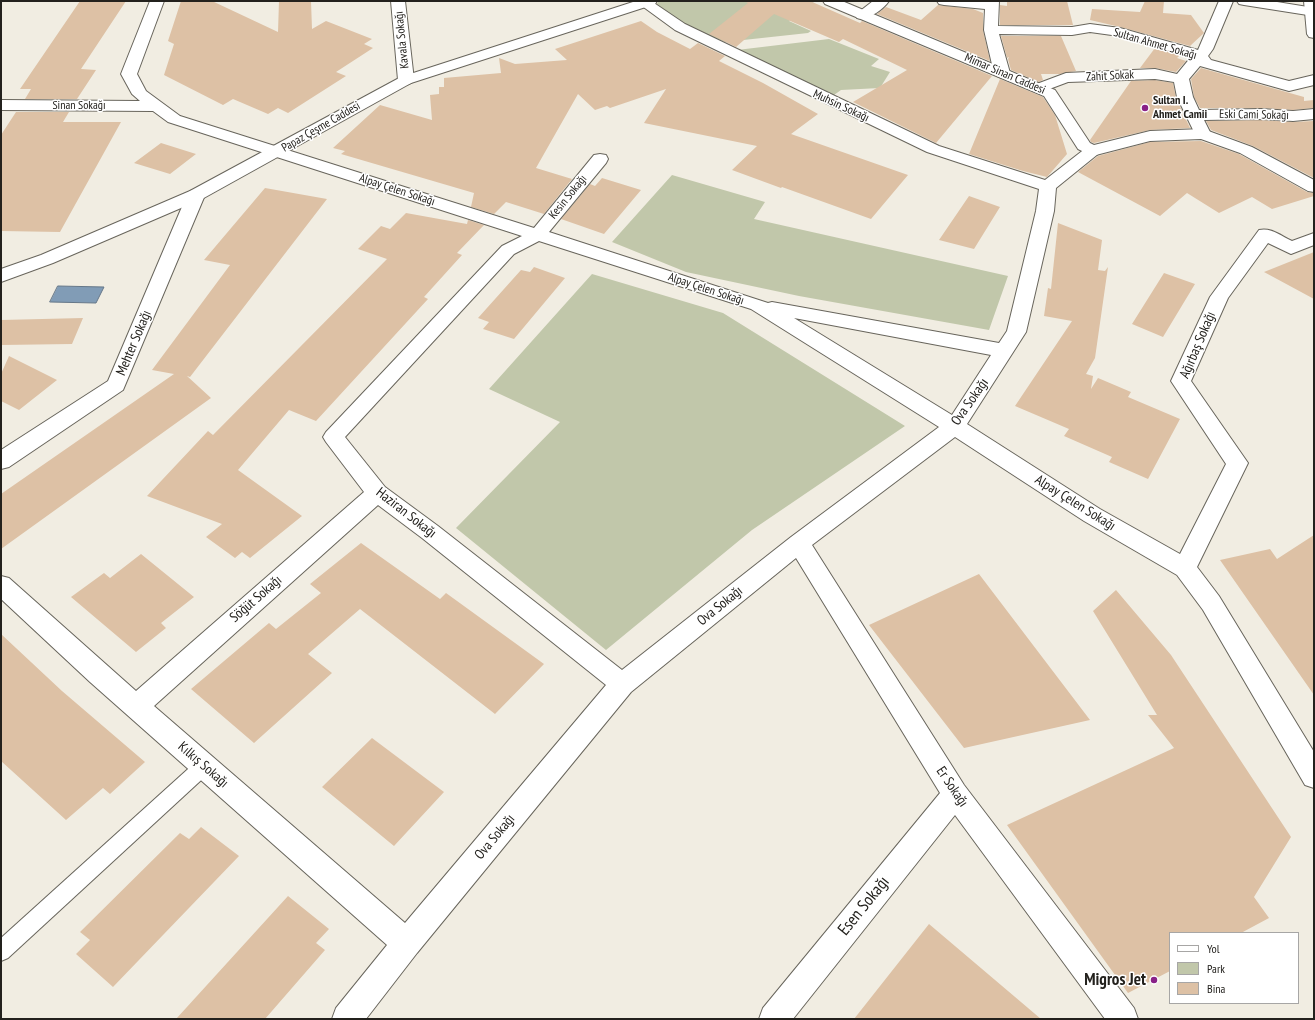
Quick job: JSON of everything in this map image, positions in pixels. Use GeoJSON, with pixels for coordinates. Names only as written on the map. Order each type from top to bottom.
{"type":"FeatureCollection","features":[{"type":"Feature","properties":{"kind":"street","name":"Alpay Çelen Sokağı"},"geometry":{"type":"LineString","coordinates":[[157,1],[129,74],[140,94],[174,119],[758,305],[1004,351]]}},
{"type":"Feature","properties":{"kind":"street","name":"Kavala Sokağı"},"geometry":{"type":"LineString","coordinates":[[398,1],[406,80]]}},
{"type":"Feature","properties":{"kind":"street","name":"Mimar Sinan Caddesi"},"geometry":{"type":"LineString","coordinates":[[830,1],[1050,93],[1084,146],[1092,151]]}},
{"type":"Feature","properties":{"kind":"street"},"geometry":{"type":"LineString","coordinates":[[862,15],[882,1]]}},
{"type":"Feature","properties":{"kind":"street"},"geometry":{"type":"LineString","coordinates":[[944,1],[992,3],[991,30],[1002,73]]}},
{"type":"Feature","properties":{"kind":"street"},"geometry":{"type":"LineString","coordinates":[[1203,134],[1185,97],[1181,79],[1206,49],[1226,1]]}},
{"type":"Feature","properties":{"kind":"street"},"geometry":{"type":"LineString","coordinates":[[1244,1],[1313,8],[1314,34]]}},
{"type":"Feature","properties":{"kind":"street","name":"Papaz Çeşme Caddesi"},"geometry":{"type":"LineString","coordinates":[[1,276],[47,260],[196,195],[406,80],[648,2]]}},
{"type":"Feature","properties":{"kind":"street","name":"Muhsin Sokağı"},"geometry":{"type":"LineString","coordinates":[[648,2],[680,27],[933,149],[1048,186]]}},
{"type":"Feature","properties":{"kind":"street","name":"Sultan Ahmet Sokağı"},"geometry":{"type":"LineString","coordinates":[[991,30],[1072,30],[1090,28],[1120,32],[1200,55],[1205,63],[1289,86],[1314,80]]}},
{"type":"Feature","properties":{"kind":"street","name":"Zahit Sokak"},"geometry":{"type":"LineString","coordinates":[[1039,88],[1066,78],[1155,74],[1181,79]]}},
{"type":"Feature","properties":{"kind":"street","name":"Sinan Sokağı"},"geometry":{"type":"LineString","coordinates":[[1,105],[157,106]]}},
{"type":"Feature","properties":{"kind":"street","name":"Eski Cami Sokağı"},"geometry":{"type":"LineString","coordinates":[[1194,115],[1261,114],[1293,116],[1314,114]]}},
{"type":"Feature","properties":{"kind":"street"},"geometry":{"type":"LineString","coordinates":[[1048,186],[1092,151],[1150,136],[1203,134],[1246,150],[1314,187]]}},
{"type":"Feature","properties":{"kind":"street","name":"Kesin Sokağı"},"geometry":{"type":"LineString","coordinates":[[537,235],[600,159]]}},
{"type":"Feature","properties":{"kind":"street","name":"Ova Sokağı"},"geometry":{"type":"LineString","coordinates":[[347,1019],[407,942],[622,684],[799,543],[955,426],[1016,332],[1045,211],[1048,186]]}},
{"type":"Feature","properties":{"kind":"street","name":"Mehter Sokağı"},"geometry":{"type":"LineString","coordinates":[[1,461],[116,385],[196,195]]}},
{"type":"Feature","properties":{"kind":"street","name":"Ağırbaş Sokağı"},"geometry":{"type":"LineString","coordinates":[[1185,568],[1238,463],[1181,381],[1219,297],[1265,234],[1291,248],[1314,239]]}},
{"type":"Feature","properties":{"kind":"street","name":"Haziran Sokağı"},"geometry":{"type":"LineString","coordinates":[[537,235],[508,250],[333,437],[377,493],[430,532],[622,684]]}},
{"type":"Feature","properties":{"kind":"street","name":"Alpay Çelen Sokağı"},"geometry":{"type":"LineString","coordinates":[[758,305],[955,426],[1092,515],[1185,568],[1211,603],[1314,776]]}},
{"type":"Feature","properties":{"kind":"street","name":"Söğüt Sokağı"},"geometry":{"type":"LineString","coordinates":[[136,706],[377,493]]}},
{"type":"Feature","properties":{"kind":"street","name":"Er Sokağı"},"geometry":{"type":"LineString","coordinates":[[799,543],[955,794],[1123,1019]]}},
{"type":"Feature","properties":{"kind":"street","name":"Kılkış Sokağı"},"geometry":{"type":"LineString","coordinates":[[1,585],[204,766],[407,942]]}},
{"type":"Feature","properties":{"kind":"street","name":"Esen Sokağı"},"geometry":{"type":"LineString","coordinates":[[774,1019],[955,794]]}},
{"type":"Feature","properties":{"kind":"lane"},"geometry":{"type":"LineString","coordinates":[[1,951],[204,766]]}},
{"type":"Feature","properties":{"kind":"green space"},"geometry":{"type":"Polygon","coordinates":[[[659,1],[810,1],[814,3],[789,21],[811,31],[808,33],[725,42],[693,29],[656,5],[659,1]]]}},
{"type":"Feature","properties":{"kind":"green space"},"geometry":{"type":"Polygon","coordinates":[[[829,39],[879,59],[871,66],[890,72],[880,88],[841,90],[834,95],[737,50],[829,39]]]}},
{"type":"Feature","properties":{"kind":"green space"},"geometry":{"type":"Polygon","coordinates":[[[672,175],[765,202],[754,219],[1008,276],[989,330],[799,296],[686,272],[612,242],[672,175]]]}},
{"type":"Feature","properties":{"kind":"green space"},"geometry":{"type":"Polygon","coordinates":[[[592,274],[723,313],[905,426],[752,530],[606,650],[456,528],[560,422],[489,389],[592,274]]]}},
{"type":"Feature","properties":{"kind":"water"},"geometry":{"type":"Polygon","coordinates":[[[58,286],[104,287],[96,303],[50,302],[58,286]]]}},
{"type":"Feature","properties":{"kind":"building"},"geometry":{"type":"Polygon","coordinates":[[[80,1],[126,1],[81,69],[96,70],[77,99],[25,99],[31,89],[20,89],[80,1]]]}},
{"type":"Feature","properties":{"kind":"building"},"geometry":{"type":"Polygon","coordinates":[[[181,1],[212,1],[278,32],[279,1],[311,1],[312,29],[326,21],[372,39],[364,44],[373,48],[336,72],[346,76],[288,113],[278,108],[268,114],[233,99],[223,105],[164,75],[174,44],[168,41],[181,1]]]}},
{"type":"Feature","properties":{"kind":"building"},"geometry":{"type":"Polygon","coordinates":[[[744,1],[810,1],[860,23],[862,21],[992,76],[936,143],[853,102],[907,70],[843,39],[839,42],[774,14],[736,47],[709,34],[748,3],[744,1]]]}},
{"type":"Feature","properties":{"kind":"building"},"geometry":{"type":"Polygon","coordinates":[[[1007,1],[1067,1],[1073,25],[1000,25],[1000,5],[1007,6],[1007,1]]]}},
{"type":"Feature","properties":{"kind":"building"},"geometry":{"type":"Polygon","coordinates":[[[1145,1],[1164,1],[1163,13],[1191,15],[1204,33],[1190,46],[1090,20],[1092,9],[1140,12],[1145,1]]]}},
{"type":"Feature","properties":{"kind":"building"},"geometry":{"type":"Polygon","coordinates":[[[938,5],[973,9],[983,13],[983,30],[990,61],[877,14],[886,7],[921,20],[938,5]]]}},
{"type":"Feature","properties":{"kind":"building"},"geometry":{"type":"Polygon","coordinates":[[[641,21],[657,32],[690,49],[698,43],[725,56],[719,61],[763,83],[818,114],[791,134],[908,175],[871,219],[782,187],[781,188],[732,170],[757,146],[644,123],[666,89],[610,108],[607,106],[595,110],[578,94],[536,168],[572,179],[544,214],[506,202],[494,214],[471,207],[474,193],[341,154],[345,151],[333,148],[380,105],[432,120],[430,95],[439,94],[439,87],[444,87],[444,78],[501,73],[499,58],[515,64],[567,60],[555,49],[641,21]]]}},
{"type":"Feature","properties":{"kind":"building"},"geometry":{"type":"Polygon","coordinates":[[[1001,36],[1061,36],[1076,71],[1060,74],[1041,74],[1043,80],[1039,82],[1011,70],[1008,59],[1009,57],[1007,58],[1001,36]]]}},
{"type":"Feature","properties":{"kind":"building"},"geometry":{"type":"Polygon","coordinates":[[[1155,48],[1180,55],[1177,58],[1186,61],[1176,72],[1155,68],[1140,68],[1155,48]]]}},
{"type":"Feature","properties":{"kind":"building"},"geometry":{"type":"Polygon","coordinates":[[[1201,68],[1304,97],[1304,101],[1314,100],[1314,108],[1293,110],[1261,108],[1200,108],[1194,97],[1191,79],[1201,68]]]}},
{"type":"Feature","properties":{"kind":"building"},"geometry":{"type":"Polygon","coordinates":[[[1000,79],[1043,97],[1055,115],[1067,154],[1047,177],[969,154],[1000,79]]]}},
{"type":"Feature","properties":{"kind":"building","name":"Sultan I. Ahmet Camii"},"geometry":{"type":"Polygon","coordinates":[[[1155,80],[1173,83],[1176,98],[1190,128],[1150,130],[1094,143],[1091,142],[1090,140],[1131,81],[1155,80]]]}},
{"type":"Feature","properties":{"kind":"building"},"geometry":{"type":"Polygon","coordinates":[[[16,112],[69,112],[63,122],[121,122],[60,232],[1,231],[1,135],[16,112]]]}},
{"type":"Feature","properties":{"kind":"building"},"geometry":{"type":"Polygon","coordinates":[[[1261,120],[1293,122],[1314,121],[1314,178],[1253,146],[1211,130],[1206,121],[1261,120]]]}},
{"type":"Feature","properties":{"kind":"building"},"geometry":{"type":"Polygon","coordinates":[[[1201,141],[1239,154],[1307,192],[1314,193],[1314,196],[1272,209],[1252,197],[1219,213],[1187,193],[1160,216],[1078,172],[1098,156],[1150,142],[1201,141]]]}},
{"type":"Feature","properties":{"kind":"building"},"geometry":{"type":"Polygon","coordinates":[[[161,143],[196,154],[170,174],[134,163],[161,143]]]}},
{"type":"Feature","properties":{"kind":"building"},"geometry":{"type":"Polygon","coordinates":[[[602,178],[641,190],[604,234],[561,219],[590,184],[595,186],[602,178]]]}},
{"type":"Feature","properties":{"kind":"building"},"geometry":{"type":"Polygon","coordinates":[[[265,188],[327,199],[190,377],[187,376],[211,398],[1,549],[1,494],[174,374],[152,370],[230,265],[204,260],[265,188]]]}},
{"type":"Feature","properties":{"kind":"building"},"geometry":{"type":"Polygon","coordinates":[[[969,196],[1000,207],[974,249],[939,240],[969,196]]]}},
{"type":"Feature","properties":{"kind":"building"},"geometry":{"type":"Polygon","coordinates":[[[406,213],[467,224],[468,220],[484,225],[457,253],[462,255],[424,297],[428,299],[316,421],[289,410],[238,470],[302,516],[250,558],[242,552],[235,558],[206,537],[222,524],[147,496],[208,431],[213,435],[387,259],[358,249],[381,226],[390,229],[406,213]]]}},
{"type":"Feature","properties":{"kind":"building"},"geometry":{"type":"Polygon","coordinates":[[[1058,223],[1102,240],[1098,270],[1105,271],[1108,267],[1095,358],[1086,374],[1093,376],[1091,389],[1098,378],[1131,392],[1128,397],[1180,419],[1148,479],[1109,462],[1112,457],[1064,436],[1069,429],[1015,406],[1072,321],[1044,316],[1048,288],[1051,289],[1058,223]]]}},
{"type":"Feature","properties":{"kind":"building"},"geometry":{"type":"Polygon","coordinates":[[[1314,252],[1314,299],[1264,272],[1314,252]]]}},
{"type":"Feature","properties":{"kind":"building"},"geometry":{"type":"Polygon","coordinates":[[[534,267],[565,278],[514,339],[483,329],[489,322],[478,318],[521,270],[530,272],[534,267]]]}},
{"type":"Feature","properties":{"kind":"building"},"geometry":{"type":"Polygon","coordinates":[[[1164,273],[1195,284],[1163,337],[1132,324],[1164,273]]]}},
{"type":"Feature","properties":{"kind":"building"},"geometry":{"type":"Polygon","coordinates":[[[83,318],[72,344],[1,345],[1,320],[83,318]]]}},
{"type":"Feature","properties":{"kind":"building"},"geometry":{"type":"Polygon","coordinates":[[[9,356],[57,380],[19,410],[1,401],[1,374],[9,356]]]}},
{"type":"Feature","properties":{"kind":"building"},"geometry":{"type":"Polygon","coordinates":[[[1314,535],[1314,695],[1220,560],[1270,549],[1277,559],[1314,535]]]}},
{"type":"Feature","properties":{"kind":"building"},"geometry":{"type":"Polygon","coordinates":[[[361,543],[440,599],[446,593],[544,664],[495,714],[360,609],[308,654],[332,673],[254,743],[191,689],[269,623],[276,629],[321,593],[310,584],[361,543]]]}},
{"type":"Feature","properties":{"kind":"building"},"geometry":{"type":"Polygon","coordinates":[[[141,554],[194,597],[161,623],[166,628],[136,652],[71,597],[104,573],[110,578],[141,554]]]}},
{"type":"Feature","properties":{"kind":"building"},"geometry":{"type":"Polygon","coordinates":[[[979,574],[1090,720],[964,748],[869,625],[979,574]]]}},
{"type":"Feature","properties":{"kind":"building"},"geometry":{"type":"Polygon","coordinates":[[[1116,590],[1171,655],[1291,837],[1254,897],[1269,918],[1243,932],[1169,932],[1169,972],[1128,993],[1007,825],[1174,748],[1148,715],[1157,715],[1093,611],[1116,590]]]}},
{"type":"Feature","properties":{"kind":"building"},"geometry":{"type":"Polygon","coordinates":[[[1,634],[62,691],[145,762],[110,794],[103,788],[66,820],[1,761],[1,634]]]}},
{"type":"Feature","properties":{"kind":"building"},"geometry":{"type":"Polygon","coordinates":[[[372,738],[444,792],[394,846],[322,787],[372,738]]]}},
{"type":"Feature","properties":{"kind":"building"},"geometry":{"type":"Polygon","coordinates":[[[201,827],[239,856],[113,987],[76,954],[90,940],[80,932],[180,833],[189,839],[201,827]]]}},
{"type":"Feature","properties":{"kind":"building"},"geometry":{"type":"Polygon","coordinates":[[[288,896],[329,929],[316,943],[325,950],[265,1019],[176,1019],[288,896]]]}},
{"type":"Feature","properties":{"kind":"building"},"geometry":{"type":"Polygon","coordinates":[[[929,924],[1041,1019],[854,1019],[929,924]]]}},
{"type":"Feature","properties":{"kind":"place","name":"Sultan I. Ahmet Camii"},"geometry":{"type":"Point","coordinates":[1145,108]}},
{"type":"Feature","properties":{"kind":"place","name":"Migros Jet"},"geometry":{"type":"Point","coordinates":[1154,980]}}]}
